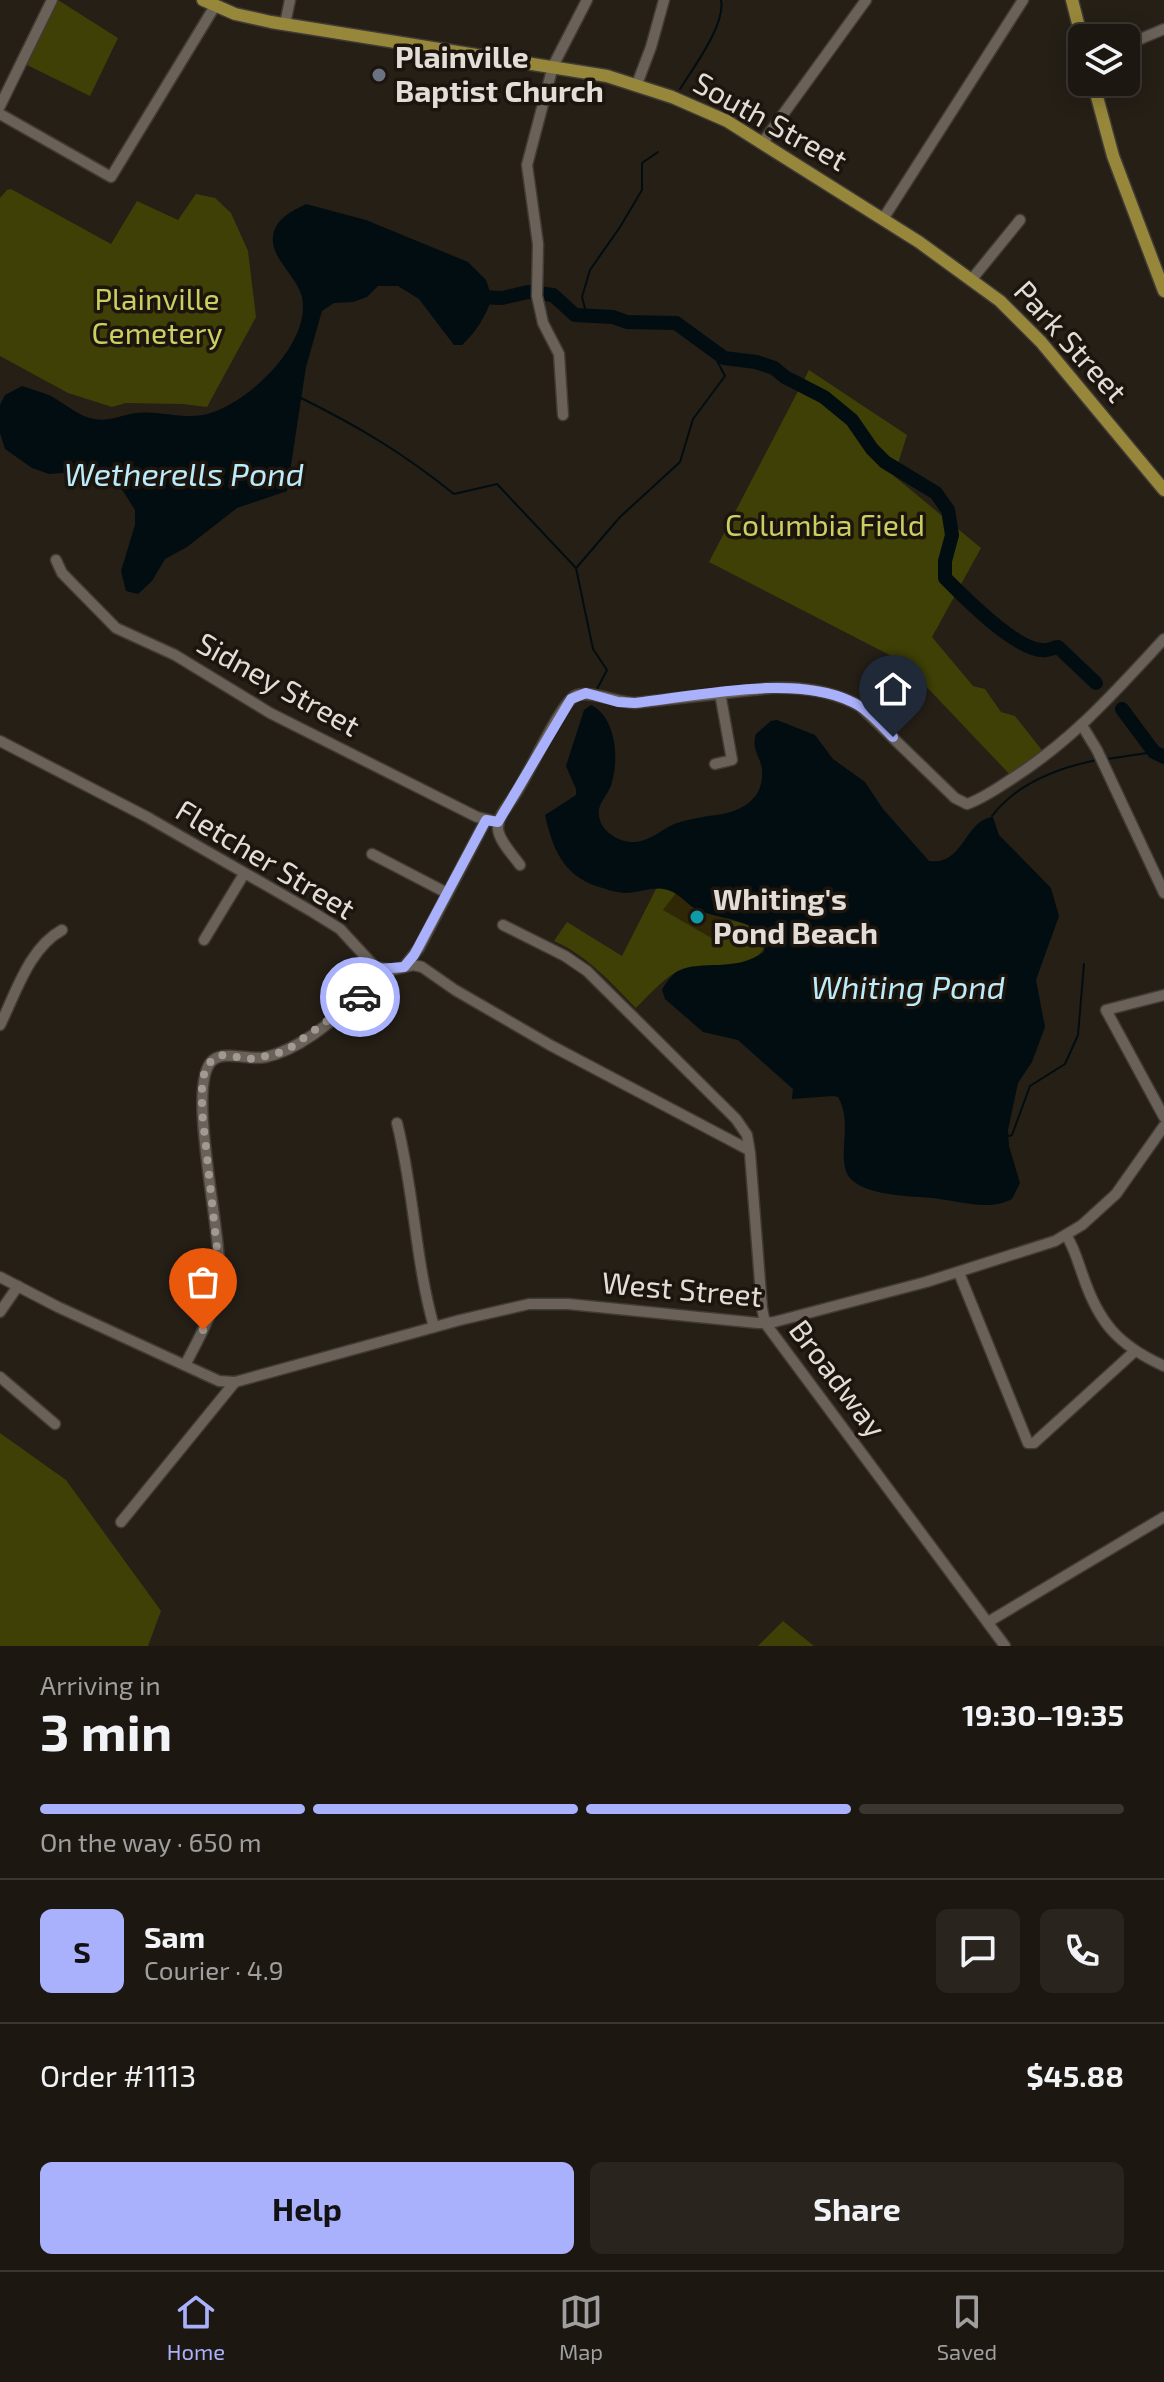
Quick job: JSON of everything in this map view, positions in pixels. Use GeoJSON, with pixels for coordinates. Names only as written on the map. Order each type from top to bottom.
{"type":"FeatureCollection","features":[{"type":"Feature","properties":{"kind":"main road"},"geometry":{"type":"LineString","coordinates":[[1072,0],[1078,24]]}},
{"type":"Feature","properties":{"kind":"main road","name":"South Street"},"geometry":{"type":"LineString","coordinates":[[209,3],[235,14],[285,24],[553,66],[637,84],[710,113],[763,142],[883,219]]}},
{"type":"Feature","properties":{"kind":"main road"},"geometry":{"type":"LineString","coordinates":[[1097,96],[1113,156],[1164,291]]}},
{"type":"Feature","properties":{"kind":"main road","name":"Park Street"},"geometry":{"type":"LineString","coordinates":[[883,219],[1000,301],[1035,335],[1164,490]]}},
{"type":"Feature","properties":{"kind":"street"},"geometry":{"type":"LineString","coordinates":[[0,106],[52,0]]}},
{"type":"Feature","properties":{"kind":"street"},"geometry":{"type":"LineString","coordinates":[[285,24],[290,0]]}},
{"type":"Feature","properties":{"kind":"street"},"geometry":{"type":"LineString","coordinates":[[563,415],[559,354],[543,323],[537,294],[538,244],[527,165],[553,66],[587,0]]}},
{"type":"Feature","properties":{"kind":"street"},"geometry":{"type":"LineString","coordinates":[[637,84],[664,0]]}},
{"type":"Feature","properties":{"kind":"street"},"geometry":{"type":"LineString","coordinates":[[763,142],[866,0]]}},
{"type":"Feature","properties":{"kind":"street"},"geometry":{"type":"LineString","coordinates":[[883,219],[1023,0]]}},
{"type":"Feature","properties":{"kind":"street"},"geometry":{"type":"LineString","coordinates":[[0,114],[111,177],[209,3]]}},
{"type":"Feature","properties":{"kind":"street"},"geometry":{"type":"LineString","coordinates":[[1140,39],[1164,29]]}},
{"type":"Feature","properties":{"kind":"street"},"geometry":{"type":"LineString","coordinates":[[972,279],[1020,220]]}},
{"type":"Feature","properties":{"kind":"street","name":"Sidney Street"},"geometry":{"type":"LineString","coordinates":[[56,560],[62,573],[116,628],[175,655],[270,713],[486,820],[498,822]]}},
{"type":"Feature","properties":{"kind":"street"},"geometry":{"type":"LineString","coordinates":[[520,865],[500,837],[498,822],[567,703],[575,696],[592,695],[635,703],[791,687],[825,692],[848,699],[876,721],[955,798],[967,804],[1024,771],[1083,727],[1164,639]]}},
{"type":"Feature","properties":{"kind":"street"},"geometry":{"type":"LineString","coordinates":[[715,764],[732,760],[720,693]]}},
{"type":"Feature","properties":{"kind":"street"},"geometry":{"type":"LineString","coordinates":[[1083,727],[1104,764],[1164,893]]}},
{"type":"Feature","properties":{"kind":"street","name":"Fletcher Street"},"geometry":{"type":"LineString","coordinates":[[0,741],[147,817],[340,929],[379,969]]}},
{"type":"Feature","properties":{"kind":"street"},"geometry":{"type":"LineString","coordinates":[[404,967],[419,948],[486,820]]}},
{"type":"Feature","properties":{"kind":"street"},"geometry":{"type":"LineString","coordinates":[[372,854],[447,893]]}},
{"type":"Feature","properties":{"kind":"street"},"geometry":{"type":"LineString","coordinates":[[204,940],[244,874]]}},
{"type":"Feature","properties":{"kind":"street","name":"Broadway"},"geometry":{"type":"LineString","coordinates":[[503,925],[565,956],[597,980],[736,1119],[747,1135],[765,1323],[1005,1646]]}},
{"type":"Feature","properties":{"kind":"street"},"geometry":{"type":"LineString","coordinates":[[0,1025],[38,950],[62,930]]}},
{"type":"Feature","properties":{"kind":"street"},"geometry":{"type":"LineString","coordinates":[[185,1365],[209,1315],[219,1279],[201,1091],[206,1067],[221,1055],[254,1059],[286,1051],[372,987],[378,979],[379,969],[413,965],[422,967],[455,990],[550,1045],[749,1150]]}},
{"type":"Feature","properties":{"kind":"street"},"geometry":{"type":"LineString","coordinates":[[1164,995],[1106,1010],[1164,1117]]}},
{"type":"Feature","properties":{"kind":"street"},"geometry":{"type":"LineString","coordinates":[[397,1123],[408,1170],[422,1277],[434,1327]]}},
{"type":"Feature","properties":{"kind":"street","name":"West Street"},"geometry":{"type":"LineString","coordinates":[[235,1382],[508,1307],[541,1303],[765,1323],[807,1315],[959,1273],[1043,1246],[1066,1235],[1116,1194],[1164,1126]]}},
{"type":"Feature","properties":{"kind":"street"},"geometry":{"type":"LineString","coordinates":[[1066,1235],[1098,1314],[1118,1338],[1164,1366]]}},
{"type":"Feature","properties":{"kind":"street"},"geometry":{"type":"LineString","coordinates":[[959,1273],[1028,1443],[1034,1443],[1135,1351]]}},
{"type":"Feature","properties":{"kind":"street"},"geometry":{"type":"LineString","coordinates":[[0,1277],[219,1381],[235,1382]]}},
{"type":"Feature","properties":{"kind":"street"},"geometry":{"type":"LineString","coordinates":[[0,1312],[18,1286]]}},
{"type":"Feature","properties":{"kind":"street"},"geometry":{"type":"LineString","coordinates":[[0,1377],[55,1424]]}},
{"type":"Feature","properties":{"kind":"street"},"geometry":{"type":"LineString","coordinates":[[121,1522],[235,1382]]}},
{"type":"Feature","properties":{"kind":"street"},"geometry":{"type":"LineString","coordinates":[[988,1622],[1164,1517]]}},
{"type":"Feature","properties":{"kind":"green space"},"geometry":{"type":"Polygon","coordinates":[[[58,0],[118,38],[90,96],[27,65],[58,0]]]}},
{"type":"Feature","properties":{"kind":"green space","name":"Plainville Cemetery"},"geometry":{"type":"Polygon","coordinates":[[[11,189],[111,244],[137,201],[178,220],[196,194],[215,198],[231,213],[248,251],[256,317],[207,407],[126,403],[112,407],[68,393],[0,356],[0,198],[11,189]]]}},
{"type":"Feature","properties":{"kind":"green space","name":"Columbia Field"},"geometry":{"type":"Polygon","coordinates":[[[809,370],[907,435],[894,476],[981,548],[932,637],[973,686],[985,689],[1001,712],[1015,716],[1045,754],[1025,777],[1015,780],[903,662],[709,562],[809,370]]]}},
{"type":"Feature","properties":{"kind":"green space"},"geometry":{"type":"Polygon","coordinates":[[[661,888],[714,915],[754,928],[766,939],[763,950],[755,958],[674,973],[636,1008],[588,962],[554,941],[567,922],[622,956],[656,889],[661,888]]]}},
{"type":"Feature","properties":{"kind":"green space"},"geometry":{"type":"Polygon","coordinates":[[[0,1433],[66,1480],[161,1611],[148,1646],[0,1646],[0,1433]]]}},
{"type":"Feature","properties":{"kind":"green space"},"geometry":{"type":"Polygon","coordinates":[[[783,1621],[814,1646],[758,1646],[783,1621]]]}},
{"type":"Feature","properties":{"kind":"sand","name":"Whiting's Pond Beach"},"geometry":{"type":"Polygon","coordinates":[[[676,893],[706,914],[732,919],[715,940],[663,910],[676,893]]]}},
{"type":"Feature","properties":{"kind":"water","name":"Wetherells Pond"},"geometry":{"type":"Polygon","coordinates":[[[306,204],[366,220],[468,262],[486,280],[492,298],[486,311],[467,340],[462,345],[454,345],[419,299],[398,286],[378,286],[367,297],[353,302],[334,303],[322,311],[306,367],[287,491],[237,508],[187,547],[165,559],[152,581],[138,594],[126,591],[121,571],[135,525],[135,510],[123,491],[106,476],[85,471],[49,474],[32,468],[5,449],[0,433],[0,405],[5,395],[22,386],[51,396],[82,415],[99,420],[144,412],[203,415],[238,400],[272,371],[297,334],[302,315],[302,297],[275,250],[273,235],[283,218],[306,204]]]}},
{"type":"Feature","properties":{"kind":"water","name":"Whiting Pond"},"geometry":{"type":"Polygon","coordinates":[[[591,705],[606,719],[615,750],[612,782],[600,806],[599,816],[610,833],[628,842],[651,837],[674,824],[734,811],[750,802],[762,779],[755,748],[756,734],[771,721],[777,720],[815,735],[833,759],[865,782],[883,809],[929,861],[950,857],[976,825],[993,817],[999,835],[1051,888],[1059,916],[1036,980],[1045,1027],[1032,1062],[1018,1083],[1008,1130],[1009,1146],[1020,1183],[1012,1199],[993,1205],[972,1204],[884,1193],[860,1185],[851,1179],[844,1163],[845,1125],[838,1097],[792,1099],[793,1089],[738,1040],[703,1032],[665,999],[662,990],[678,971],[753,958],[764,952],[766,939],[746,924],[699,911],[669,890],[615,892],[585,881],[567,867],[551,838],[545,815],[576,795],[566,766],[584,710],[591,705]]]}},
{"type":"Feature","properties":{"kind":"waterway"},"geometry":{"type":"LineString","coordinates":[[680,89],[714,33],[719,21],[721,0]]}},
{"type":"Feature","properties":{"kind":"waterway"},"geometry":{"type":"LineString","coordinates":[[587,316],[582,297],[590,270],[642,190],[642,163],[658,152]]}},
{"type":"Feature","properties":{"kind":"waterway"},"geometry":{"type":"LineString","coordinates":[[476,297],[502,298],[528,292],[553,295],[575,315],[613,317],[627,322],[676,323],[724,358],[774,368],[824,397],[852,420],[885,462],[936,493],[948,510],[952,535],[945,561],[945,578],[1007,634],[1035,649],[1058,647],[1096,683]]}},
{"type":"Feature","properties":{"kind":"waterway"},"geometry":{"type":"LineString","coordinates":[[577,567],[620,517],[680,462],[693,419],[725,376],[712,351]]}},
{"type":"Feature","properties":{"kind":"waterway"},"geometry":{"type":"LineString","coordinates":[[299,397],[380,441],[454,494],[497,484],[576,568],[593,649],[607,670],[597,689]]}},
{"type":"Feature","properties":{"kind":"waterway"},"geometry":{"type":"LineString","coordinates":[[1122,709],[1154,752],[1164,757]]}},
{"type":"Feature","properties":{"kind":"waterway"},"geometry":{"type":"LineString","coordinates":[[1107,759],[1154,752]]}},
{"type":"Feature","properties":{"kind":"waterway"},"geometry":{"type":"LineString","coordinates":[[992,816],[1013,794],[1039,779],[1067,767],[1097,760]]}},
{"type":"Feature","properties":{"kind":"waterway"},"geometry":{"type":"LineString","coordinates":[[1009,1136],[1030,1086],[1065,1064],[1078,1035],[1084,964]]}},
{"type":"Feature","properties":{"kind":"way so far"},"geometry":{"type":"LineString","coordinates":[[203,1330],[219,1279],[219,1254],[202,1111],[201,1091],[206,1067],[221,1055],[254,1059],[286,1051],[360,997]]}},
{"type":"Feature","properties":{"kind":"place","name":"Plainville Baptist Church"},"geometry":{"type":"Point","coordinates":[379,75]}},
{"type":"Feature","properties":{"kind":"place","name":"Whiting's Pond Beach"},"geometry":{"type":"Point","coordinates":[697,917]}},
{"type":"Feature","properties":{"kind":"route"},"geometry":{"type":"LineString","coordinates":[[360,997],[376,983],[379,969],[404,967],[414,955],[486,820],[498,822],[532,768],[563,709],[575,696],[586,693],[618,702],[635,703],[791,687],[848,699],[893,737]]}}]}
